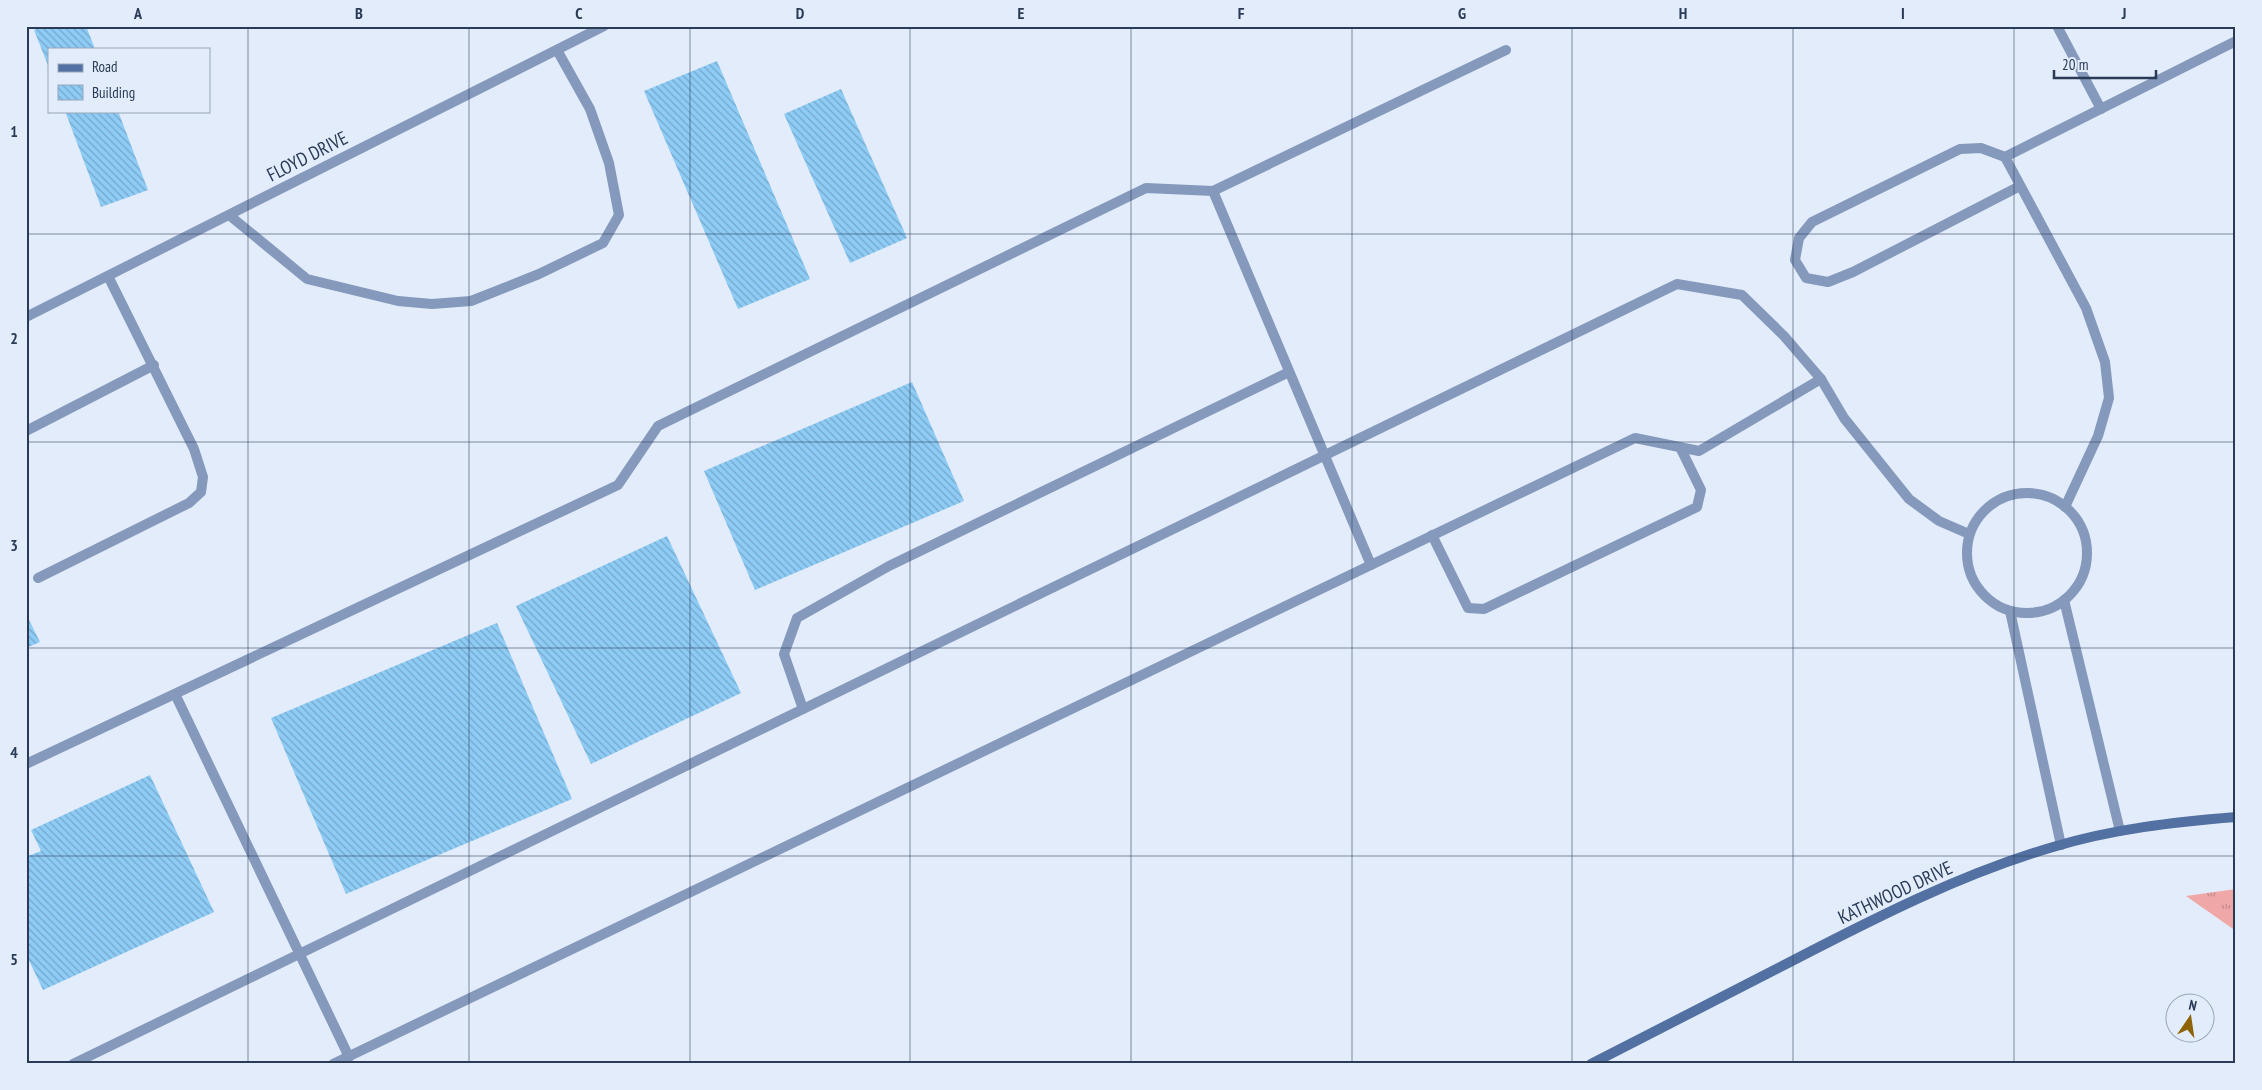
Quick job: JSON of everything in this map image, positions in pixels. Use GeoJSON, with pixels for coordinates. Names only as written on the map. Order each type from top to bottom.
{"type":"FeatureCollection","features":[{"type":"Feature","properties":{"kind":"street","name":"FLOYD DRIVE"},"geometry":{"type":"LineString","coordinates":[[26,317],[604,26]]}},
{"type":"Feature","properties":{"kind":"street"},"geometry":{"type":"LineString","coordinates":[[2057,26],[2101,109]]}},
{"type":"Feature","properties":{"kind":"street"},"geometry":{"type":"LineString","coordinates":[[2005,157],[2236,42]]}},
{"type":"Feature","properties":{"kind":"street"},"geometry":{"type":"LineString","coordinates":[[229,215],[307,279],[398,301],[432,304],[471,301],[539,274],[603,243],[619,215],[609,163],[590,109],[556,50]]}},
{"type":"Feature","properties":{"kind":"street"},"geometry":{"type":"LineString","coordinates":[[26,764],[618,484],[658,426],[1146,188],[1213,191],[1506,50]]}},
{"type":"Feature","properties":{"kind":"street"},"geometry":{"type":"LineString","coordinates":[[2020,186],[1854,272],[1828,282],[1806,278],[1795,260],[1800,238],[1812,222],[1951,153],[1960,149],[1981,148],[2005,157],[2086,308],[2105,362],[2109,398],[2098,436],[2066,507]]}},
{"type":"Feature","properties":{"kind":"street"},"geometry":{"type":"LineString","coordinates":[[1213,191],[1371,565]]}},
{"type":"Feature","properties":{"kind":"street"},"geometry":{"type":"LineString","coordinates":[[38,578],[189,503],[200,492],[203,478],[194,449],[154,365],[108,276]]}},
{"type":"Feature","properties":{"kind":"street"},"geometry":{"type":"LineString","coordinates":[[73,1064],[1677,284],[1742,295],[1784,336],[1822,379],[1844,418],[1909,499],[1939,521],[1969,534]]}},
{"type":"Feature","properties":{"kind":"street"},"geometry":{"type":"LineString","coordinates":[[26,431],[154,365]]}},
{"type":"Feature","properties":{"kind":"street"},"geometry":{"type":"LineString","coordinates":[[803,709],[784,654],[797,618],[889,566],[1289,372]]}},
{"type":"Feature","properties":{"kind":"street"},"geometry":{"type":"LineString","coordinates":[[334,1064],[1635,438],[1699,451],[1822,379]]}},
{"type":"Feature","properties":{"kind":"street"},"geometry":{"type":"LineString","coordinates":[[1432,536],[1468,608],[1484,609],[1697,507],[1701,490],[1680,447]]}},
{"type":"Feature","properties":{"kind":"street"},"geometry":{"type":"LineString","coordinates":[[2028,493],[2048,496],[2066,507],[2079,521],[2086,540],[2087,559],[2082,578],[2072,594],[2056,607],[2038,613],[2018,613],[1999,608],[1983,596],[1972,579],[1966,560],[1969,534],[1975,520],[1990,505],[2007,496],[2028,493]]}},
{"type":"Feature","properties":{"kind":"street"},"geometry":{"type":"LineString","coordinates":[[2064,600],[2120,832]]}},
{"type":"Feature","properties":{"kind":"street"},"geometry":{"type":"LineString","coordinates":[[2010,610],[2061,845]]}},
{"type":"Feature","properties":{"kind":"street"},"geometry":{"type":"LineString","coordinates":[[175,694],[348,1056]]}},
{"type":"Feature","properties":{"kind":"street","name":"KATHWOOD DRIVE"},"geometry":{"type":"LineString","coordinates":[[1591,1064],[1914,899],[1984,871],[2061,845],[2120,832],[2178,822],[2236,817]]}},
{"type":"Feature","properties":{"kind":"green space"},"geometry":{"type":"Polygon","coordinates":[[[2236,889],[2236,931],[2186,896],[2236,889]]]}},
{"type":"Feature","properties":{"kind":"building"},"geometry":{"type":"Polygon","coordinates":[[[45,26],[86,26],[95,48],[48,48],[48,65],[34,30],[45,26]]]}},
{"type":"Feature","properties":{"kind":"building"},"geometry":{"type":"Polygon","coordinates":[[[717,61],[810,279],[738,309],[644,91],[717,61]]]}},
{"type":"Feature","properties":{"kind":"building"},"geometry":{"type":"Polygon","coordinates":[[[841,89],[907,238],[850,263],[784,114],[841,89]]]}},
{"type":"Feature","properties":{"kind":"building"},"geometry":{"type":"Polygon","coordinates":[[[65,112],[118,112],[148,190],[101,207],[65,112]]]}},
{"type":"Feature","properties":{"kind":"building"},"geometry":{"type":"Polygon","coordinates":[[[912,382],[964,501],[755,590],[704,471],[912,382]]]}},
{"type":"Feature","properties":{"kind":"building"},"geometry":{"type":"Polygon","coordinates":[[[667,536],[741,693],[591,764],[516,606],[667,536]]]}},
{"type":"Feature","properties":{"kind":"building"},"geometry":{"type":"Polygon","coordinates":[[[26,614],[40,642],[26,648],[26,614]]]}},
{"type":"Feature","properties":{"kind":"building"},"geometry":{"type":"Polygon","coordinates":[[[497,623],[572,799],[346,894],[271,718],[497,623]]]}},
{"type":"Feature","properties":{"kind":"building"},"geometry":{"type":"Polygon","coordinates":[[[150,775],[214,912],[43,990],[26,954],[26,857],[41,851],[31,830],[150,775]]]}}]}
